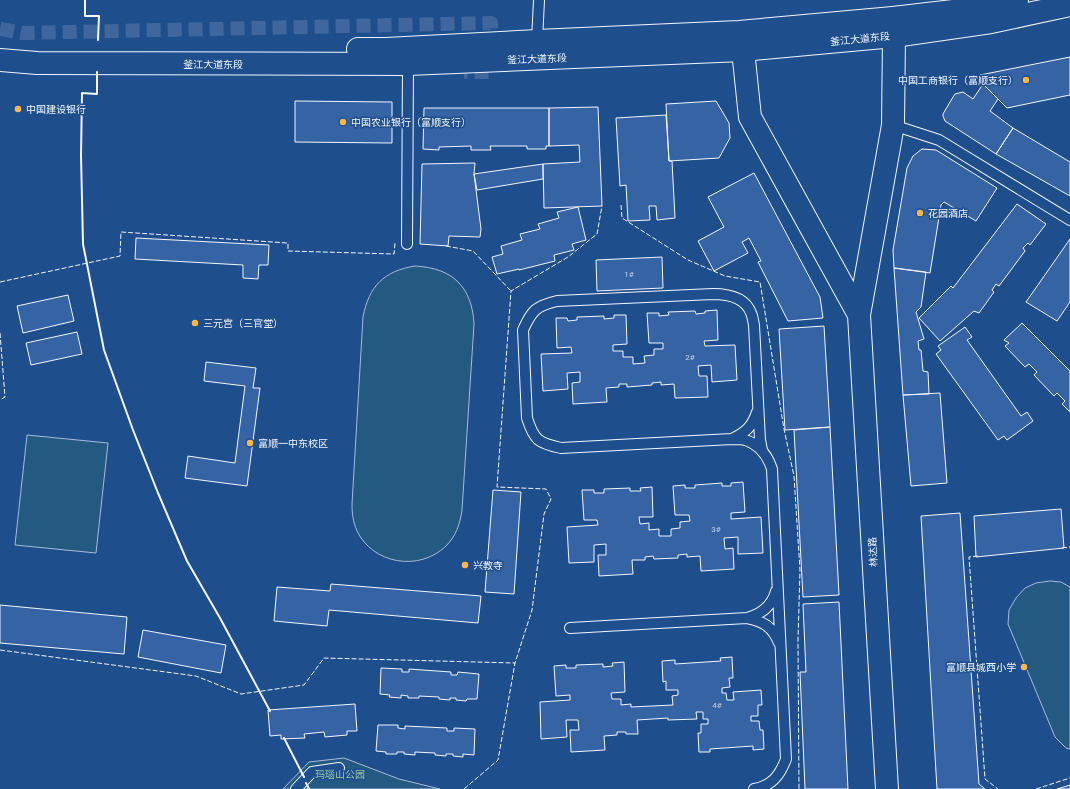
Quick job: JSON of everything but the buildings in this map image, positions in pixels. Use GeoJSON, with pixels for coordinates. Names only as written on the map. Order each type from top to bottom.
{"type":"FeatureCollection","features":[{"type":"Feature","properties":{"kind":"main road","name":"釜江大道东段"},"geometry":{"type":"LineString","coordinates":[[0,60],[37,63],[408,64],[743,50],[894,27],[1017,0]]}},
{"type":"Feature","properties":{"kind":"main road","name":"釜江大道东段"},"geometry":{"type":"LineString","coordinates":[[0,45],[21,48],[386,49],[537,41],[991,22],[1070,5]]}},
{"type":"Feature","properties":{"kind":"main road"},"geometry":{"type":"LineString","coordinates":[[859,315],[893,125],[894,27]]}},
{"type":"Feature","properties":{"kind":"main road"},"geometry":{"type":"LineString","coordinates":[[743,50],[750,117],[859,315]]}},
{"type":"Feature","properties":{"kind":"main road","name":"林达路"},"geometry":{"type":"LineString","coordinates":[[859,315],[887,789]]}},
{"type":"Feature","properties":{"kind":"lane"},"geometry":{"type":"LineString","coordinates":[[537,41],[539,0]]}},
{"type":"Feature","properties":{"kind":"lane"},"geometry":{"type":"LineString","coordinates":[[407,244],[408,64]]}},
{"type":"Feature","properties":{"kind":"lane"},"geometry":{"type":"LineString","coordinates":[[893,125],[939,140],[1070,220]]}},
{"type":"Feature","properties":{"kind":"lane"},"geometry":{"type":"LineString","coordinates":[[754,789],[773,782],[782,770],[786,759],[772,470],[769,461],[762,450],[755,444],[747,440],[732,438],[561,448],[548,445],[538,440],[531,431],[527,418],[523,330],[527,320],[533,311],[543,304],[557,301],[713,294],[734,296],[744,303],[751,312],[754,326],[760,440],[762,450]]}},
{"type":"Feature","properties":{"kind":"lane"},"geometry":{"type":"LineString","coordinates":[[732,438],[743,434],[755,419],[758,409]]}},
{"type":"Feature","properties":{"kind":"lane"},"geometry":{"type":"LineString","coordinates":[[570,628],[747,618],[757,615],[771,604],[775,597],[777,587]]}},
{"type":"Feature","properties":{"kind":"lane"},"geometry":{"type":"LineString","coordinates":[[747,618],[766,624],[777,637],[780,646]]}},
{"type":"Feature","properties":{"kind":"lane"},"geometry":{"type":"LineString","coordinates":[[296,789],[312,772],[339,768]]}},
{"type":"Feature","properties":{"kind":"green space"},"geometry":{"type":"Polygon","coordinates":[[[415,266],[440,271],[450,275],[458,282],[469,300],[474,324],[462,510],[457,530],[446,546],[435,554],[423,559],[397,561],[374,551],[364,542],[357,531],[353,514],[352,504],[363,317],[369,297],[380,282],[395,272],[404,268],[415,266]]]}},
{"type":"Feature","properties":{"kind":"green space"},"geometry":{"type":"Polygon","coordinates":[[[27,435],[108,443],[96,553],[15,545],[27,435]]]}},
{"type":"Feature","properties":{"kind":"green space"},"geometry":{"type":"Polygon","coordinates":[[[1050,581],[1061,582],[1070,587],[1070,749],[1066,748],[1055,737],[1008,624],[1009,610],[1016,598],[1025,588],[1036,583],[1050,581]]]}},
{"type":"Feature","properties":{"kind":"green space","name":"玛瑙山公园"},"geometry":{"type":"Polygon","coordinates":[[[344,758],[399,779],[440,789],[283,789],[309,762],[344,758]]]}},
{"type":"Feature","properties":{"kind":"tunnel"},"geometry":{"type":"LineString","coordinates":[[0,29],[22,33],[491,23],[494,72],[464,72]]}},
{"type":"Feature","properties":{"kind":"fence"},"geometry":{"type":"LineString","coordinates":[[621,205],[622,218],[688,260],[725,276],[760,282],[784,429],[794,476],[800,570],[798,640],[799,789]]}},
{"type":"Feature","properties":{"kind":"fence"},"geometry":{"type":"LineString","coordinates":[[464,789],[498,760],[515,663],[532,610],[544,514],[551,499],[546,489],[497,487],[511,291],[568,257],[597,234],[602,206]]}},
{"type":"Feature","properties":{"kind":"fence"},"geometry":{"type":"LineString","coordinates":[[0,282],[120,256],[121,232],[288,243],[288,251],[394,254],[395,243]]}},
{"type":"Feature","properties":{"kind":"fence"},"geometry":{"type":"LineString","coordinates":[[446,246],[473,251],[511,291]]}},
{"type":"Feature","properties":{"kind":"fence"},"geometry":{"type":"LineString","coordinates":[[0,333],[5,397],[0,400]]}},
{"type":"Feature","properties":{"kind":"fence"},"geometry":{"type":"LineString","coordinates":[[1062,548],[1070,547]]}},
{"type":"Feature","properties":{"kind":"fence"},"geometry":{"type":"LineString","coordinates":[[978,556],[969,557],[985,779],[998,789]]}},
{"type":"Feature","properties":{"kind":"fence"},"geometry":{"type":"LineString","coordinates":[[0,650],[196,676],[241,694],[304,685],[324,658],[515,663]]}},
{"type":"Feature","properties":{"kind":"fence"},"geometry":{"type":"LineString","coordinates":[[1036,789],[1070,778]]}},
{"type":"Feature","properties":{"kind":"wall"},"geometry":{"type":"LineString","coordinates":[[85,0],[85,16],[99,16],[98,40]]}},
{"type":"Feature","properties":{"kind":"wall"},"geometry":{"type":"LineString","coordinates":[[97,72],[97,94],[82,93],[81,155],[83,244],[104,350],[133,430],[187,561],[220,618],[270,711]]}},
{"type":"Feature","properties":{"kind":"wall"},"geometry":{"type":"LineString","coordinates":[[284,738],[304,777]]}},
{"type":"Feature","properties":{"kind":"wall"},"geometry":{"type":"LineString","coordinates":[[306,783],[309,789]]}},
{"type":"Feature","properties":{"kind":"place","name":"中国工商银行（富顺支行）"},"geometry":{"type":"Point","coordinates":[1026,80]}},
{"type":"Feature","properties":{"kind":"place","name":"中国建设银行"},"geometry":{"type":"Point","coordinates":[18,109]}},
{"type":"Feature","properties":{"kind":"place","name":"中国农业银行（富顺支行）"},"geometry":{"type":"Point","coordinates":[343,122]}},
{"type":"Feature","properties":{"kind":"place","name":"花园酒店"},"geometry":{"type":"Point","coordinates":[920,213]}},
{"type":"Feature","properties":{"kind":"place","name":"三元宫（三官堂）"},"geometry":{"type":"Point","coordinates":[195,323]}},
{"type":"Feature","properties":{"kind":"place","name":"富顺一中东校区"},"geometry":{"type":"Point","coordinates":[250,443]}},
{"type":"Feature","properties":{"kind":"place","name":"兴教寺"},"geometry":{"type":"Point","coordinates":[465,565]}},
{"type":"Feature","properties":{"kind":"place","name":"富顺县城西小学"},"geometry":{"type":"Point","coordinates":[1024,667]}}]}
